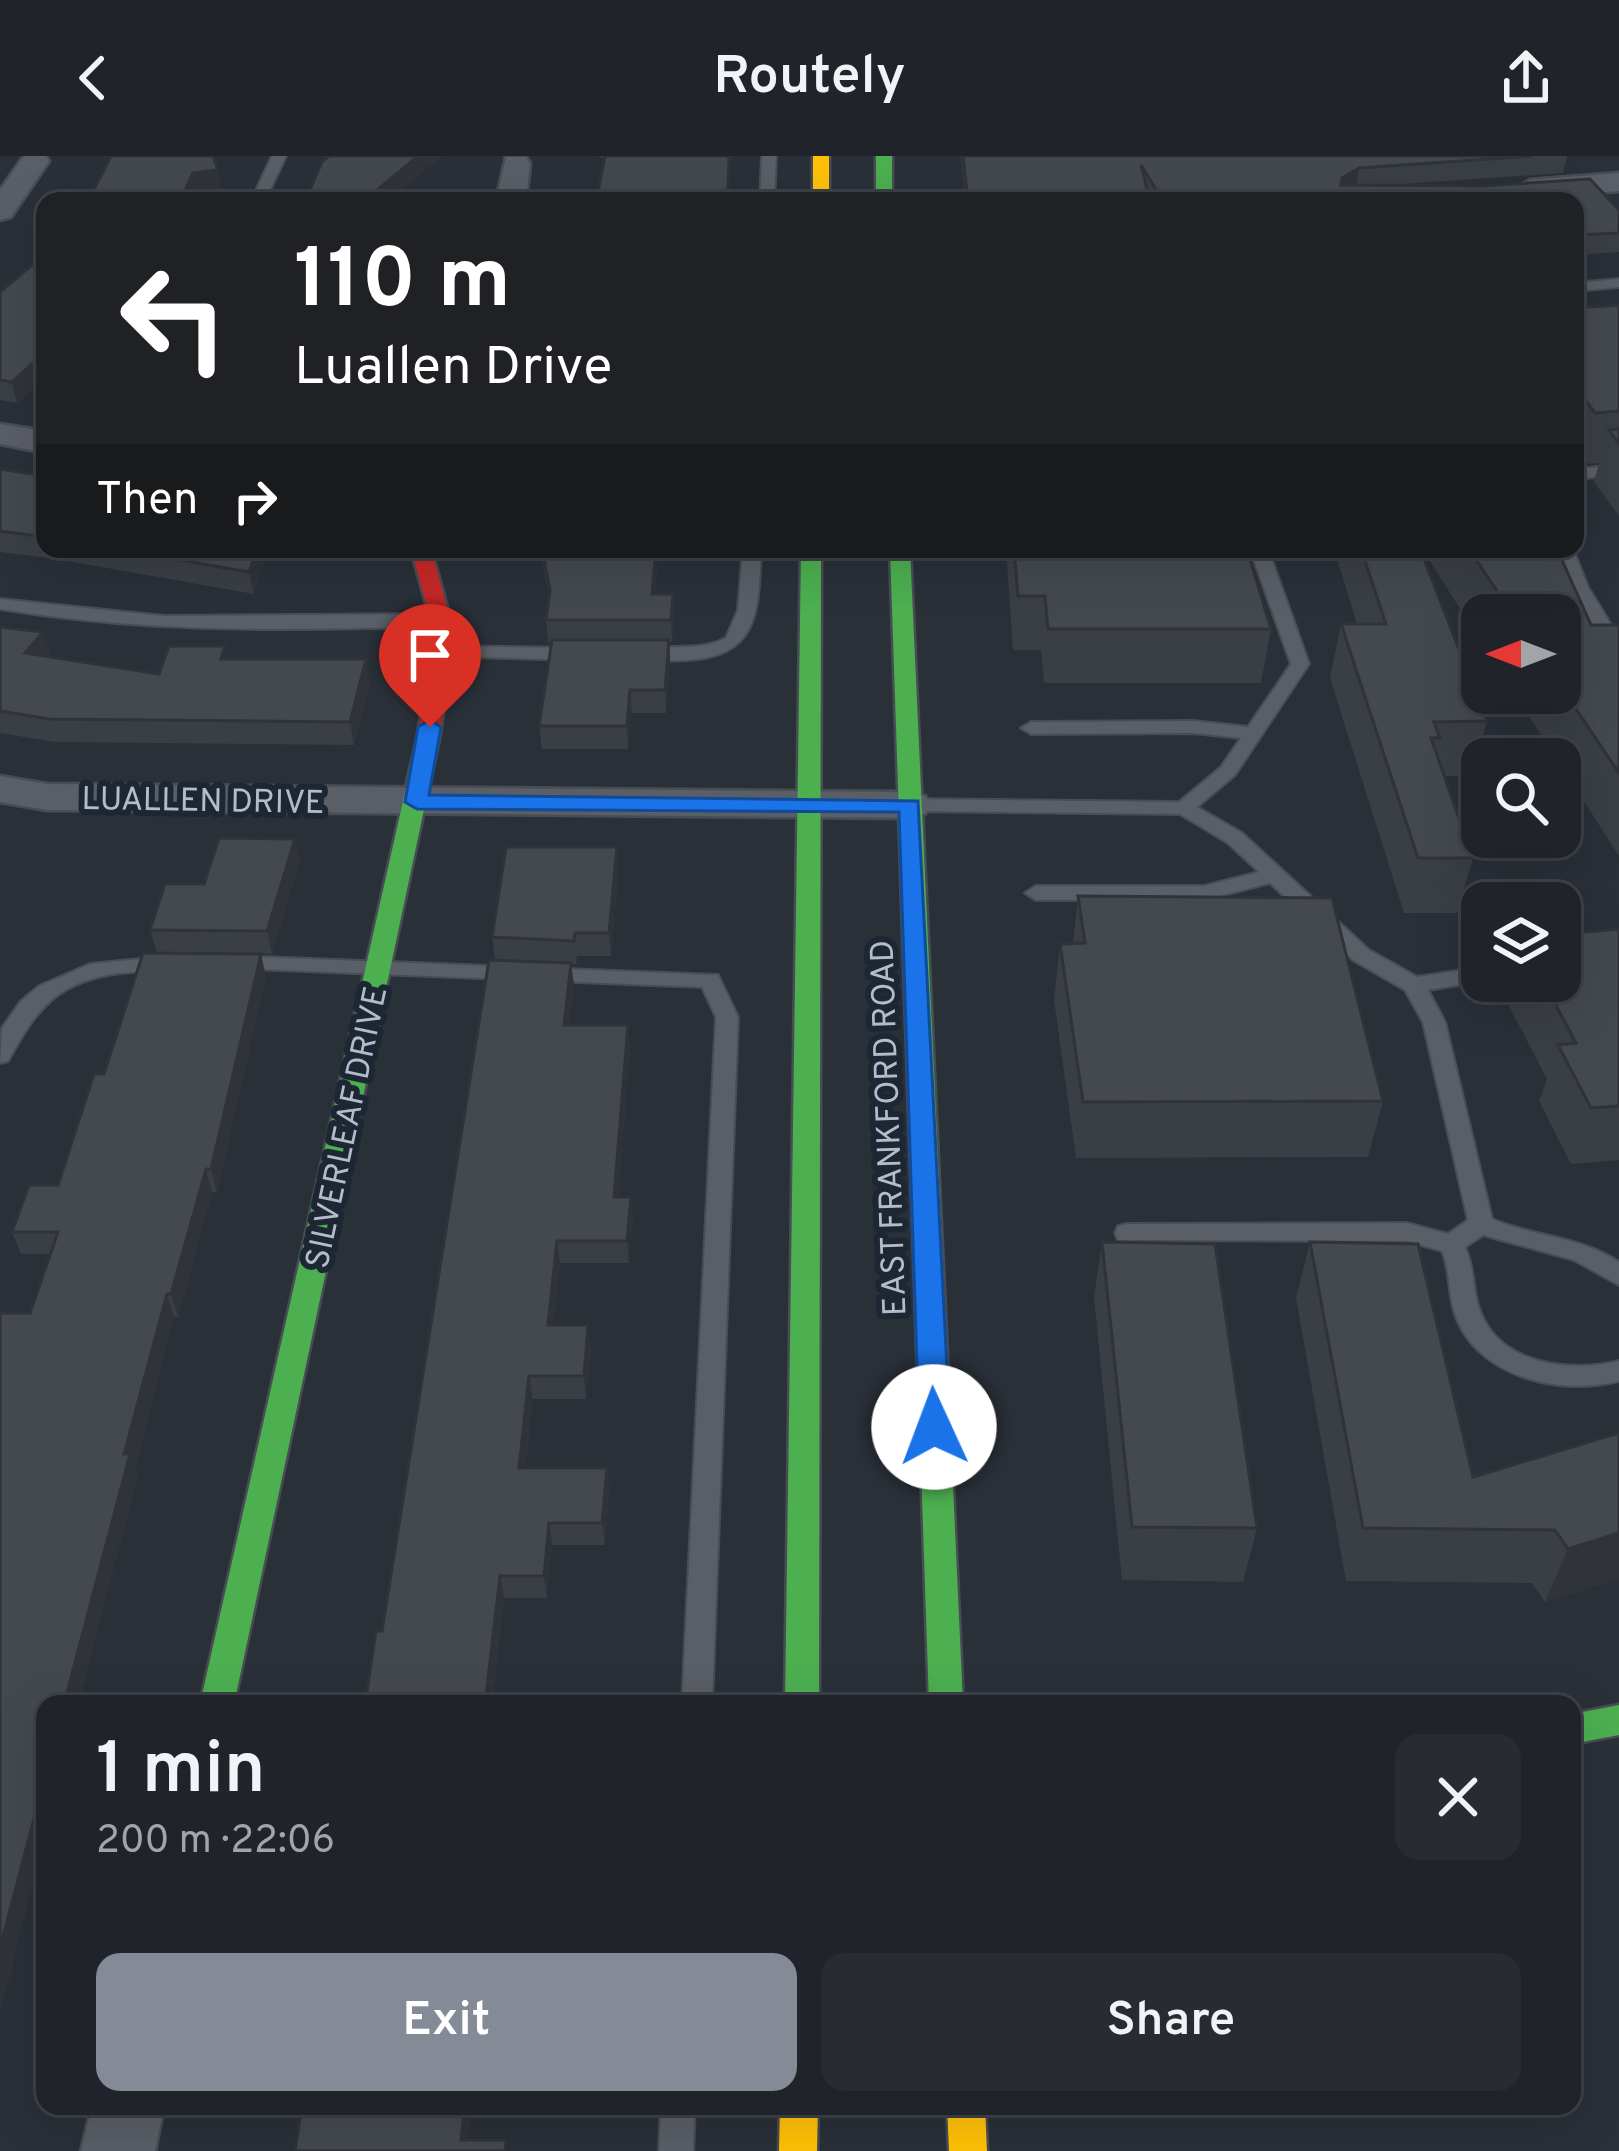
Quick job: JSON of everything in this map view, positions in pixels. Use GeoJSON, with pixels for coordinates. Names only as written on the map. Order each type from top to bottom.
{"type":"FeatureCollection","features":[{"type":"Feature","properties":{"kind":"main road"},"geometry":{"type":"LineString","coordinates":[[820,156],[821,192]]}},
{"type":"Feature","properties":{"kind":"main road"},"geometry":{"type":"LineString","coordinates":[[884,156],[884,192]]}},
{"type":"Feature","properties":{"kind":"main road","name":"SILVERLEAF DRIVE"},"geometry":{"type":"LineString","coordinates":[[219,1695],[417,802],[446,636],[424,558]]}},
{"type":"Feature","properties":{"kind":"main road"},"geometry":{"type":"LineString","coordinates":[[802,1695],[811,558]]}},
{"type":"Feature","properties":{"kind":"main road","name":"EAST FRANKFORD ROAD"},"geometry":{"type":"LineString","coordinates":[[900,558],[946,1695]]}},
{"type":"Feature","properties":{"kind":"main road"},"geometry":{"type":"LineString","coordinates":[[1581,1727],[1619,1720]]}},
{"type":"Feature","properties":{"kind":"main road"},"geometry":{"type":"LineString","coordinates":[[799,2115],[799,2151]]}},
{"type":"Feature","properties":{"kind":"main road"},"geometry":{"type":"LineString","coordinates":[[966,2115],[968,2151]]}},
{"type":"Feature","properties":{"kind":"street"},"geometry":{"type":"LineString","coordinates":[[0,211],[35,161]]}},
{"type":"Feature","properties":{"kind":"street"},"geometry":{"type":"LineString","coordinates":[[512,192],[516,163]]}},
{"type":"Feature","properties":{"kind":"street"},"geometry":{"type":"LineString","coordinates":[[1508,190],[1619,182]]}},
{"type":"Feature","properties":{"kind":"street","name":"LUALLEN DRIVE"},"geometry":{"type":"LineString","coordinates":[[0,789],[46,796],[910,806]]}},
{"type":"Feature","properties":{"kind":"street"},"geometry":{"type":"LineString","coordinates":[[118,2151],[126,2115]]}},
{"type":"Feature","properties":{"kind":"lane"},"geometry":{"type":"LineString","coordinates":[[262,192],[279,156]]}},
{"type":"Feature","properties":{"kind":"lane"},"geometry":{"type":"LineString","coordinates":[[767,192],[769,156]]}},
{"type":"Feature","properties":{"kind":"lane"},"geometry":{"type":"LineString","coordinates":[[1584,286],[1619,284]]}},
{"type":"Feature","properties":{"kind":"lane"},"geometry":{"type":"LineString","coordinates":[[1584,473],[1619,470]]}},
{"type":"Feature","properties":{"kind":"lane"},"geometry":{"type":"LineString","coordinates":[[616,654],[692,655],[730,643],[744,630],[750,613],[752,558]]}},
{"type":"Feature","properties":{"kind":"lane"},"geometry":{"type":"LineString","coordinates":[[1184,808],[1228,771],[1300,664],[1262,558]]}},
{"type":"Feature","properties":{"kind":"lane"},"geometry":{"type":"LineString","coordinates":[[1568,558],[1619,653]]}},
{"type":"Feature","properties":{"kind":"lane"},"geometry":{"type":"LineString","coordinates":[[0,604],[56,615],[149,622],[441,620]]}},
{"type":"Feature","properties":{"kind":"lane"},"geometry":{"type":"LineString","coordinates":[[442,652],[594,654]]}},
{"type":"Feature","properties":{"kind":"lane"},"geometry":{"type":"LineString","coordinates":[[1031,728],[1194,727],[1253,733]]}},
{"type":"Feature","properties":{"kind":"lane"},"geometry":{"type":"LineString","coordinates":[[910,806],[1184,808],[1235,838],[1361,955],[1414,985],[1434,1022],[1481,1223],[1511,1239],[1562,1243],[1594,1256],[1619,1275]]}},
{"type":"Feature","properties":{"kind":"lane"},"geometry":{"type":"LineString","coordinates":[[1036,893],[1204,893],[1274,874]]}},
{"type":"Feature","properties":{"kind":"lane"},"geometry":{"type":"LineString","coordinates":[[0,1055],[16,1015],[40,993],[100,968],[209,963],[380,966],[710,980],[727,1017],[697,1695]]}},
{"type":"Feature","properties":{"kind":"lane"},"geometry":{"type":"LineString","coordinates":[[1414,985],[1461,977]]}},
{"type":"Feature","properties":{"kind":"lane"},"geometry":{"type":"LineString","coordinates":[[1451,1244],[1481,1223]]}},
{"type":"Feature","properties":{"kind":"lane"},"geometry":{"type":"LineString","coordinates":[[1127,1233],[1407,1232],[1451,1244]]}},
{"type":"Feature","properties":{"kind":"lane"},"geometry":{"type":"LineString","coordinates":[[1451,1244],[1463,1276],[1466,1309],[1489,1343],[1524,1367],[1579,1380],[1619,1371]]}},
{"type":"Feature","properties":{"kind":"lane"},"geometry":{"type":"LineString","coordinates":[[676,2151],[678,2115]]}},
{"type":"Feature","properties":{"kind":"building"},"geometry":{"type":"Polygon","coordinates":[[[111,156],[213,156],[218,170],[193,173],[184,192],[93,192],[111,156]]]}},
{"type":"Feature","properties":{"kind":"building"},"geometry":{"type":"Polygon","coordinates":[[[329,156],[418,156],[375,192],[309,192],[329,156]]]}},
{"type":"Feature","properties":{"kind":"building"},"geometry":{"type":"Polygon","coordinates":[[[605,156],[729,156],[728,192],[598,192],[605,156]]]}},
{"type":"Feature","properties":{"kind":"building"},"geometry":{"type":"Polygon","coordinates":[[[963,156],[1533,156],[1359,168],[1342,178],[1341,185],[1484,186],[1590,179],[1619,210],[1619,233],[1584,235],[1584,192],[1158,192],[1141,165],[1148,192],[967,192],[963,156]]]}},
{"type":"Feature","properties":{"kind":"building"},"geometry":{"type":"Polygon","coordinates":[[[36,262],[36,360],[12,382],[0,380],[0,292],[36,262]]]}},
{"type":"Feature","properties":{"kind":"building"},"geometry":{"type":"Polygon","coordinates":[[[1619,305],[1619,411],[1595,413],[1584,398],[1584,307],[1619,305]]]}},
{"type":"Feature","properties":{"kind":"building"},"geometry":{"type":"Polygon","coordinates":[[[0,469],[36,475],[36,536],[0,531],[0,469]]]}},
{"type":"Feature","properties":{"kind":"building"},"geometry":{"type":"Polygon","coordinates":[[[169,558],[254,558],[249,572],[169,558]]]}},
{"type":"Feature","properties":{"kind":"building"},"geometry":{"type":"Polygon","coordinates":[[[544,558],[655,558],[652,594],[673,594],[671,620],[546,620],[550,590],[544,558]]]}},
{"type":"Feature","properties":{"kind":"building"},"geometry":{"type":"Polygon","coordinates":[[[1015,558],[1250,558],[1271,629],[1048,629],[1045,596],[1018,596],[1015,558]]]}},
{"type":"Feature","properties":{"kind":"building"},"geometry":{"type":"Polygon","coordinates":[[[1364,558],[1424,558],[1461,654],[1461,714],[1484,714],[1487,721],[1434,722],[1440,738],[1431,738],[1461,824],[1461,858],[1418,858],[1341,624],[1386,624],[1364,558]]]}},
{"type":"Feature","properties":{"kind":"building"},"geometry":{"type":"Polygon","coordinates":[[[1475,558],[1561,558],[1577,594],[1499,594],[1475,558]]]}},
{"type":"Feature","properties":{"kind":"building"},"geometry":{"type":"Polygon","coordinates":[[[1581,603],[1591,625],[1619,625],[1619,773],[1579,714],[1581,603]]]}},
{"type":"Feature","properties":{"kind":"building"},"geometry":{"type":"Polygon","coordinates":[[[0,627],[43,632],[25,653],[159,674],[169,646],[225,646],[221,659],[366,659],[350,722],[49,719],[0,711],[0,627]]]}},
{"type":"Feature","properties":{"kind":"building"},"geometry":{"type":"Polygon","coordinates":[[[552,640],[669,640],[665,690],[630,690],[627,726],[539,726],[552,640]]]}},
{"type":"Feature","properties":{"kind":"building"},"geometry":{"type":"Polygon","coordinates":[[[219,838],[295,839],[267,931],[150,930],[165,884],[204,884],[219,838]]]}},
{"type":"Feature","properties":{"kind":"building"},"geometry":{"type":"Polygon","coordinates":[[[506,847],[617,847],[609,933],[575,933],[574,941],[492,937],[506,847]]]}},
{"type":"Feature","properties":{"kind":"building"},"geometry":{"type":"Polygon","coordinates":[[[1078,896],[1332,898],[1383,1101],[1083,1102],[1060,944],[1085,943],[1078,896]]]}},
{"type":"Feature","properties":{"kind":"building"},"geometry":{"type":"Polygon","coordinates":[[[1619,929],[1619,1106],[1591,1108],[1558,1045],[1576,1043],[1554,1002],[1581,1002],[1581,932],[1619,929]]]}},
{"type":"Feature","properties":{"kind":"building"},"geometry":{"type":"Polygon","coordinates":[[[143,953],[261,954],[211,1169],[206,1169],[171,1294],[167,1294],[66,1695],[36,1695],[36,1811],[0,1948],[0,1313],[30,1313],[58,1232],[12,1232],[29,1185],[58,1185],[94,1074],[104,1074],[143,953]]]}},
{"type":"Feature","properties":{"kind":"building"},"geometry":{"type":"Polygon","coordinates":[[[489,960],[571,963],[564,1025],[628,1025],[614,1197],[631,1197],[627,1241],[557,1241],[548,1325],[588,1325],[584,1376],[529,1376],[519,1468],[607,1468],[602,1523],[549,1523],[544,1576],[500,1576],[486,1695],[366,1695],[376,1631],[382,1631],[489,960]]]}},
{"type":"Feature","properties":{"kind":"building"},"geometry":{"type":"Polygon","coordinates":[[[1102,1242],[1215,1244],[1257,1528],[1132,1527],[1102,1242]]]}},
{"type":"Feature","properties":{"kind":"building"},"geometry":{"type":"Polygon","coordinates":[[[1310,1242],[1418,1244],[1473,1477],[1619,1433],[1619,1533],[1568,1549],[1555,1530],[1363,1528],[1310,1242]]]}},
{"type":"Feature","properties":{"kind":"building"},"geometry":{"type":"Polygon","coordinates":[[[301,2115],[464,2115],[461,2140],[506,2140],[505,2151],[295,2151],[301,2115]]]}},
{"type":"Feature","properties":{"kind":"traffic: fast"},"geometry":{"type":"LineString","coordinates":[[884,156],[884,192]]}},
{"type":"Feature","properties":{"kind":"traffic: fast"},"geometry":{"type":"LineString","coordinates":[[802,1695],[811,558]]}},
{"type":"Feature","properties":{"kind":"traffic: fast"},"geometry":{"type":"LineString","coordinates":[[900,558],[946,1695]]}},
{"type":"Feature","properties":{"kind":"traffic: fast"},"geometry":{"type":"LineString","coordinates":[[219,1695],[428,739]]}},
{"type":"Feature","properties":{"kind":"traffic: fast"},"geometry":{"type":"LineString","coordinates":[[1581,1727],[1619,1720]]}},
{"type":"Feature","properties":{"kind":"traffic: slow"},"geometry":{"type":"LineString","coordinates":[[821,156],[821,192]]}},
{"type":"Feature","properties":{"kind":"traffic: slow"},"geometry":{"type":"LineString","coordinates":[[798,2151],[799,2115]]}},
{"type":"Feature","properties":{"kind":"traffic: slow"},"geometry":{"type":"LineString","coordinates":[[966,2115],[968,2151]]}},
{"type":"Feature","properties":{"kind":"traffic: jam"},"geometry":{"type":"LineString","coordinates":[[423,558],[445,636],[428,739]]}},
{"type":"Feature","properties":{"kind":"route"},"geometry":{"type":"LineString","coordinates":[[430,727],[417,802],[910,806],[934,1427]]}}]}
